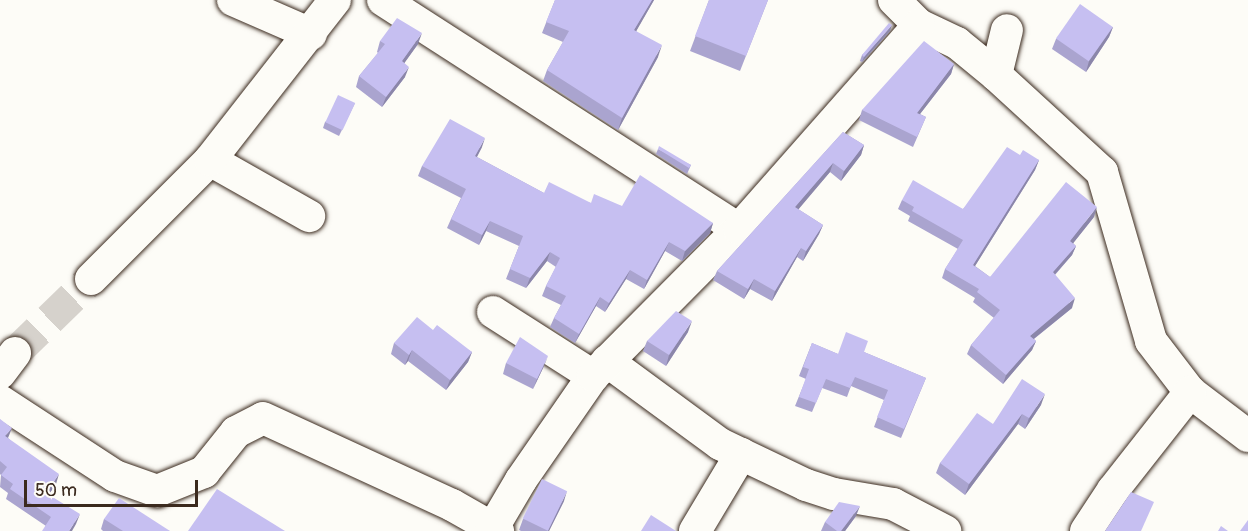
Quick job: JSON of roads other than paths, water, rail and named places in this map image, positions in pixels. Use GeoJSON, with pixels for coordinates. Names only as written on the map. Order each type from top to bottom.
{"type":"FeatureCollection","features":[{"type":"Feature","properties":{"kind":"street"},"geometry":{"type":"LineString","coordinates":[[233,0],[311,34]]}},
{"type":"Feature","properties":{"kind":"street"},"geometry":{"type":"LineString","coordinates":[[91,279],[210,160],[311,34],[335,0]]}},
{"type":"Feature","properties":{"kind":"street"},"geometry":{"type":"LineString","coordinates":[[383,0],[739,229]]}},
{"type":"Feature","properties":{"kind":"street"},"geometry":{"type":"LineString","coordinates":[[894,0],[919,25],[957,43],[996,75],[1102,172],[1151,341],[1190,392],[1248,436]]}},
{"type":"Feature","properties":{"kind":"street"},"geometry":{"type":"LineString","coordinates":[[0,401],[115,476],[157,492],[204,472],[236,432],[263,418],[495,530],[600,369],[739,229],[919,25]]}},
{"type":"Feature","properties":{"kind":"street"},"geometry":{"type":"LineString","coordinates":[[996,75],[1007,30]]}},
{"type":"Feature","properties":{"kind":"street"},"geometry":{"type":"LineString","coordinates":[[210,160],[309,216]]}},
{"type":"Feature","properties":{"kind":"street"},"geometry":{"type":"LineString","coordinates":[[493,312],[600,369],[720,444],[834,494],[904,508],[945,531]]}},
{"type":"Feature","properties":{"kind":"street"},"geometry":{"type":"LineString","coordinates":[[1086,531],[1113,490],[1190,392]]}},
{"type":"Feature","properties":{"kind":"street"},"geometry":{"type":"LineString","coordinates":[[695,531],[741,454]]}},
{"type":"Feature","properties":{"kind":"tunnel"},"geometry":{"type":"LineString","coordinates":[[15,353],[91,279]]}}]}
